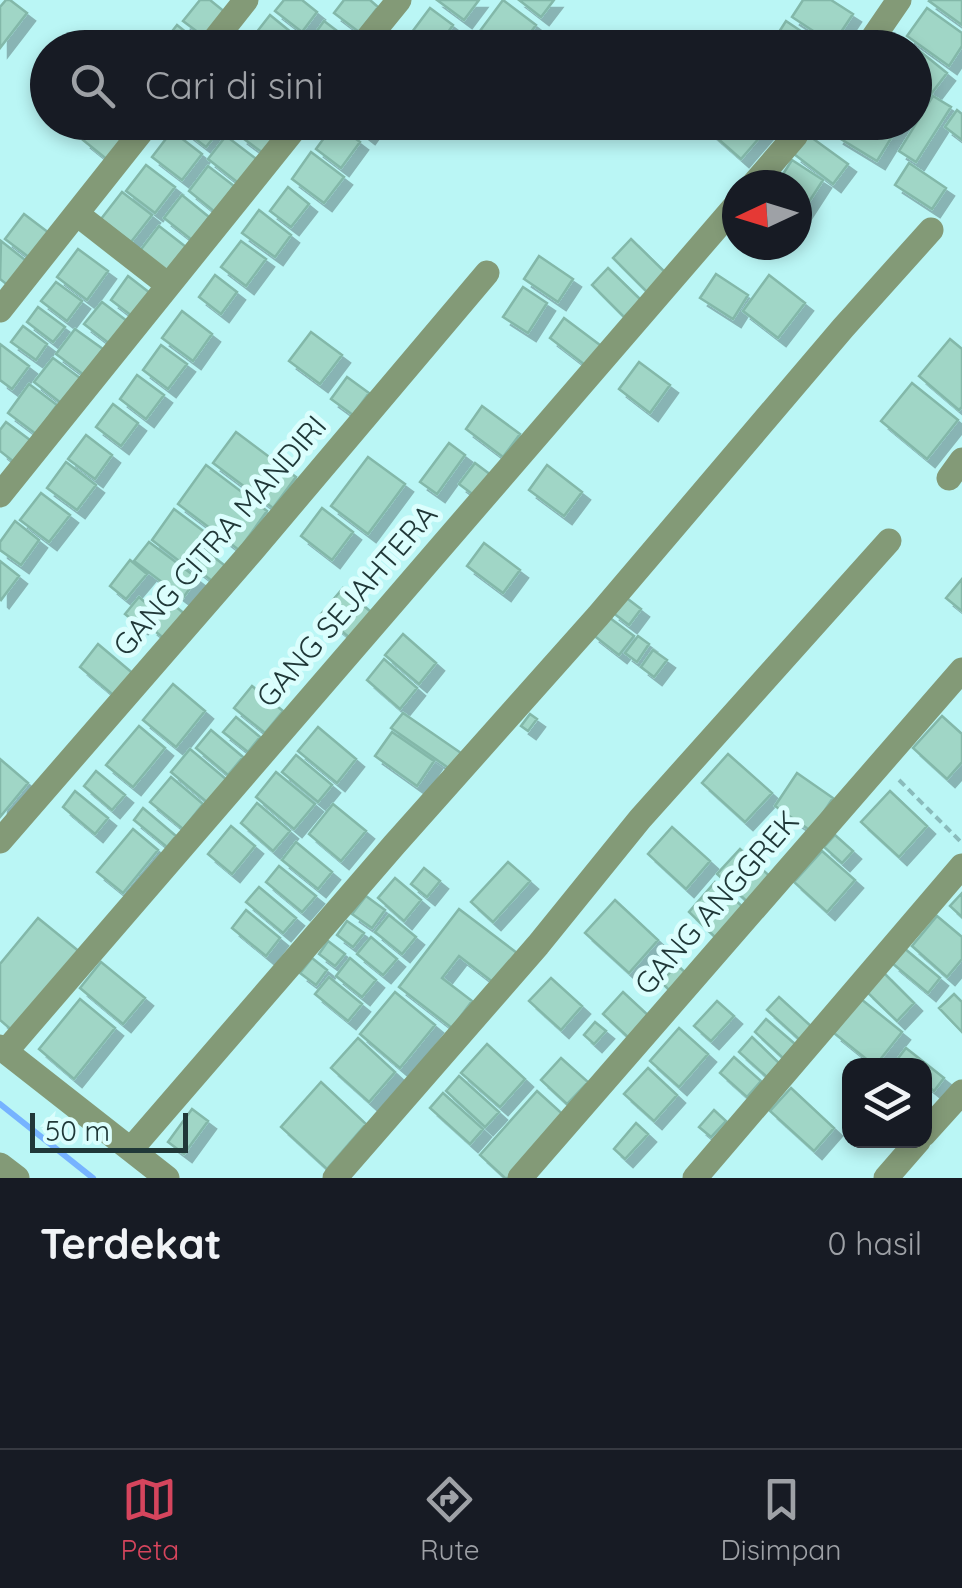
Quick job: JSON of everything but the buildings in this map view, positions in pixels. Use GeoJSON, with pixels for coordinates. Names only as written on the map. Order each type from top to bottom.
{"type":"FeatureCollection","features":[{"type":"Feature","properties":{"kind":"street"},"geometry":{"type":"LineString","coordinates":[[222,30],[246,0]]}},
{"type":"Feature","properties":{"kind":"street"},"geometry":{"type":"LineString","coordinates":[[375,30],[399,0]]}},
{"type":"Feature","properties":{"kind":"street"},"geometry":{"type":"LineString","coordinates":[[878,30],[899,0]]}},
{"type":"Feature","properties":{"kind":"street"},"geometry":{"type":"LineString","coordinates":[[0,310],[135,140]]}},
{"type":"Feature","properties":{"kind":"street"},"geometry":{"type":"LineString","coordinates":[[0,494],[285,140]]}},
{"type":"Feature","properties":{"kind":"street"},"geometry":{"type":"LineString","coordinates":[[766,170],[792,140]]}},
{"type":"Feature","properties":{"kind":"street"},"geometry":{"type":"LineString","coordinates":[[77,214],[168,285]]}},
{"type":"Feature","properties":{"kind":"street","name":"GANG SEJAHTERA"},"geometry":{"type":"LineString","coordinates":[[3,1049],[722,221]]}},
{"type":"Feature","properties":{"kind":"street"},"geometry":{"type":"LineString","coordinates":[[132,1148],[931,230]]}},
{"type":"Feature","properties":{"kind":"street","name":"GANG CITRA MANDIRI"},"geometry":{"type":"LineString","coordinates":[[0,841],[487,272]]}},
{"type":"Feature","properties":{"kind":"street"},"geometry":{"type":"LineString","coordinates":[[335,1178],[538,944],[640,819],[890,540]]}},
{"type":"Feature","properties":{"kind":"street","name":"GANG ANGGREK"},"geometry":{"type":"LineString","coordinates":[[520,1178],[962,670]]}},
{"type":"Feature","properties":{"kind":"street"},"geometry":{"type":"LineString","coordinates":[[694,1178],[962,866]]}},
{"type":"Feature","properties":{"kind":"street"},"geometry":{"type":"LineString","coordinates":[[3,1049],[167,1178]]}},
{"type":"Feature","properties":{"kind":"street"},"geometry":{"type":"LineString","coordinates":[[932,1125],[962,1092]]}},
{"type":"Feature","properties":{"kind":"street"},"geometry":{"type":"LineString","coordinates":[[886,1178],[912,1148]]}},
{"type":"Feature","properties":{"kind":"street"},"geometry":{"type":"LineString","coordinates":[[0,1165],[17,1178]]}},
{"type":"Feature","properties":{"kind":"path"},"geometry":{"type":"LineString","coordinates":[[882,762],[962,843]]}},
{"type":"Feature","properties":{"kind":"waterway"},"geometry":{"type":"LineString","coordinates":[[0,1104],[93,1178]]}}]}
